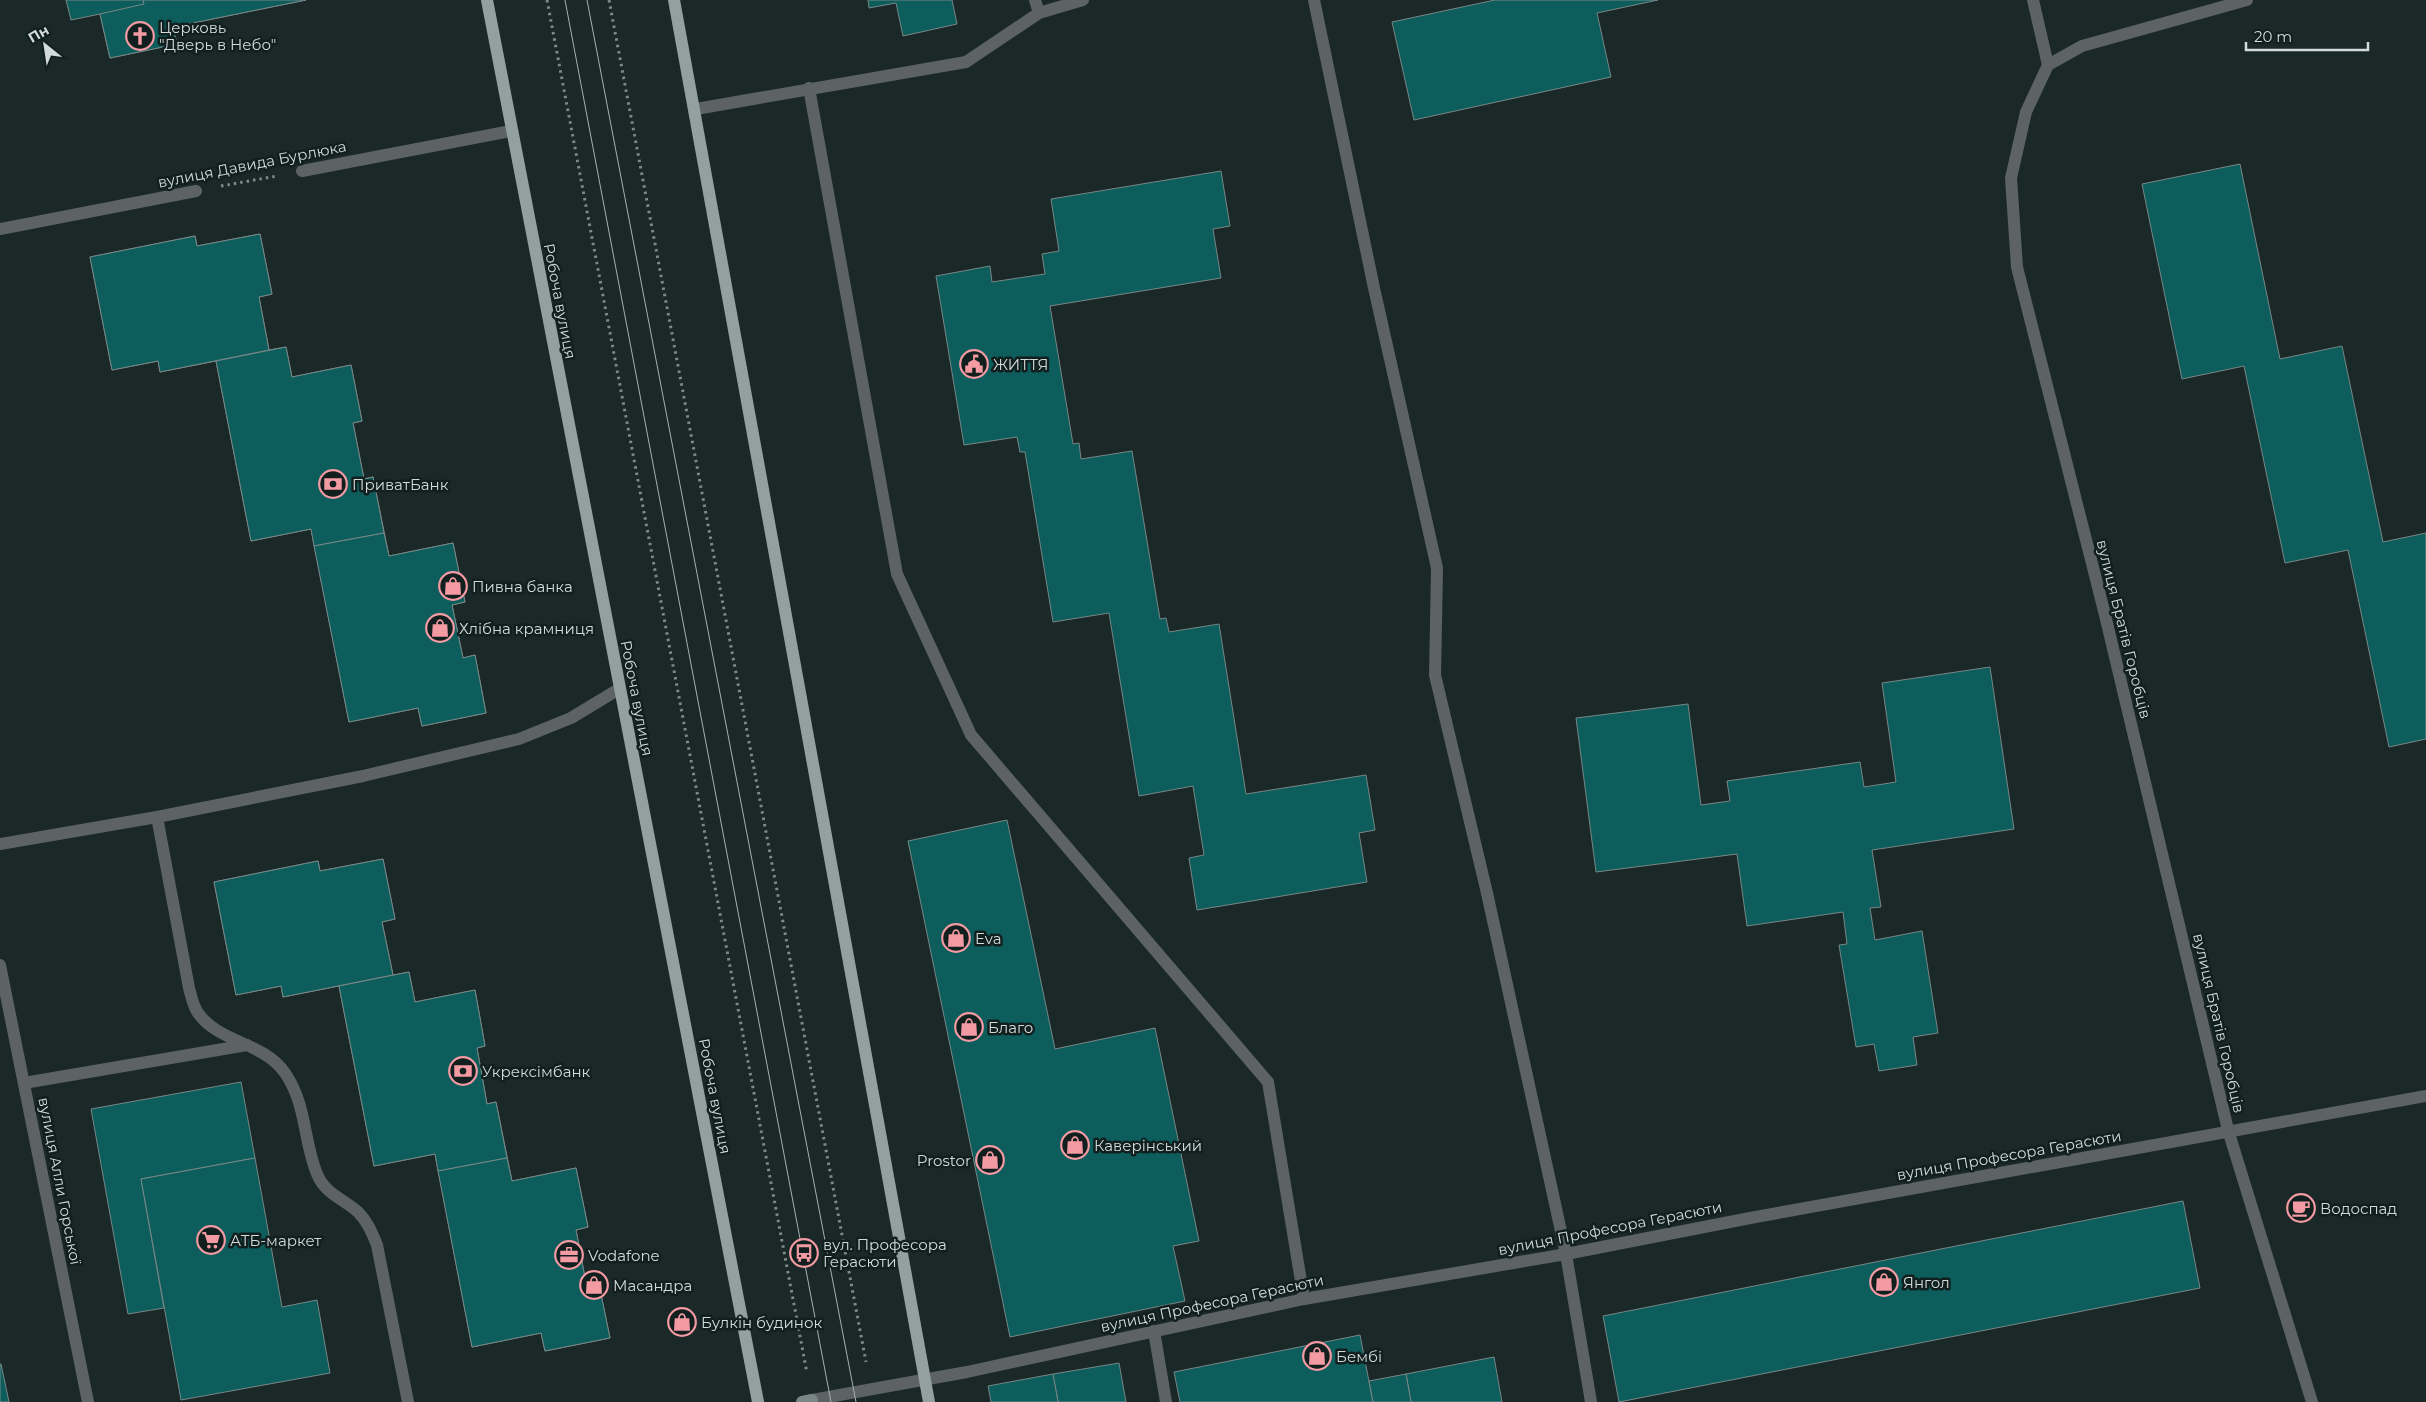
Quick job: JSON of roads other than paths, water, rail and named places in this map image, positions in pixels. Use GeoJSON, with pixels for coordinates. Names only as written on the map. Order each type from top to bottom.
{"type":"FeatureCollection","features":[{"type":"Feature","properties":{"kind":"main road","name":"Робоча вулиця"},"geometry":{"type":"LineString","coordinates":[[487,0],[758,1402]]}},
{"type":"Feature","properties":{"kind":"main road"},"geometry":{"type":"LineString","coordinates":[[674,0],[696,109],[929,1402]]}},
{"type":"Feature","properties":{"kind":"street"},"geometry":{"type":"LineString","coordinates":[[1035,0],[1040,13]]}},
{"type":"Feature","properties":{"kind":"street"},"geometry":{"type":"LineString","coordinates":[[696,109],[966,62],[1040,13],[1083,0]]}},
{"type":"Feature","properties":{"kind":"street"},"geometry":{"type":"LineString","coordinates":[[1314,0],[1374,288],[1436,568],[1435,675],[1487,893],[1566,1254],[1591,1402]]}},
{"type":"Feature","properties":{"kind":"street"},"geometry":{"type":"LineString","coordinates":[[2033,0],[2048,65],[2082,46],[2247,0]]}},
{"type":"Feature","properties":{"kind":"street","name":"вулиця Братів Горобців"},"geometry":{"type":"LineString","coordinates":[[2048,65],[2026,112],[2011,178],[2017,267],[2105,614],[2228,1130],[2312,1402]]}},
{"type":"Feature","properties":{"kind":"street"},"geometry":{"type":"LineString","coordinates":[[809,88],[897,574],[971,735],[1268,1082],[1304,1299]]}},
{"type":"Feature","properties":{"kind":"street","name":"вулиця Давида Бурлюка"},"geometry":{"type":"LineString","coordinates":[[302,170],[511,131]]}},
{"type":"Feature","properties":{"kind":"street","name":"вулиця Давида Бурлюка"},"geometry":{"type":"LineString","coordinates":[[0,228],[196,192]]}},
{"type":"Feature","properties":{"kind":"street"},"geometry":{"type":"LineString","coordinates":[[0,844],[157,817],[363,776],[519,739],[571,718],[619,689]]}},
{"type":"Feature","properties":{"kind":"street"},"geometry":{"type":"LineString","coordinates":[[157,817],[188,988],[197,1012],[210,1026],[268,1055],[285,1072],[301,1104],[317,1174],[325,1187],[337,1199],[357,1211],[368,1224],[379,1255],[408,1402]]}},
{"type":"Feature","properties":{"kind":"street","name":"вулиця Алли Горської"},"geometry":{"type":"LineString","coordinates":[[0,966],[88,1402]]}},
{"type":"Feature","properties":{"kind":"street"},"geometry":{"type":"LineString","coordinates":[[24,1084],[247,1045]]}},
{"type":"Feature","properties":{"kind":"street","name":"вулиця Професора Герасюти"},"geometry":{"type":"LineString","coordinates":[[807,1401],[926,1380],[1304,1299],[1566,1254],[1760,1216],[2228,1130],[2426,1096]]}},
{"type":"Feature","properties":{"kind":"street"},"geometry":{"type":"LineString","coordinates":[[1154,1331],[1166,1402]]}},
{"type":"Feature","properties":{"kind":"tram line"},"geometry":{"type":"LineString","coordinates":[[565,0],[831,1402]]}},
{"type":"Feature","properties":{"kind":"tram line"},"geometry":{"type":"LineString","coordinates":[[587,0],[856,1402]]}},
{"type":"Feature","properties":{"kind":"place","name":"Церковь \"Дверь в Небо\""},"geometry":{"type":"Point","coordinates":[140,36]}},
{"type":"Feature","properties":{"kind":"place","name":"ЖИТТЯ"},"geometry":{"type":"Point","coordinates":[974,364]}},
{"type":"Feature","properties":{"kind":"place","name":"ПриватБанк"},"geometry":{"type":"Point","coordinates":[333,484]}},
{"type":"Feature","properties":{"kind":"place","name":"Пивна банка"},"geometry":{"type":"Point","coordinates":[453,586]}},
{"type":"Feature","properties":{"kind":"place","name":"Хлібна крамниця"},"geometry":{"type":"Point","coordinates":[440,628]}},
{"type":"Feature","properties":{"kind":"place","name":"Eva"},"geometry":{"type":"Point","coordinates":[956,938]}},
{"type":"Feature","properties":{"kind":"place","name":"Благо"},"geometry":{"type":"Point","coordinates":[969,1027]}},
{"type":"Feature","properties":{"kind":"place","name":"Укрексімбанк"},"geometry":{"type":"Point","coordinates":[463,1071]}},
{"type":"Feature","properties":{"kind":"place","name":"Каверінський"},"geometry":{"type":"Point","coordinates":[1075,1145]}},
{"type":"Feature","properties":{"kind":"place","name":"Prostor"},"geometry":{"type":"Point","coordinates":[990,1160]}},
{"type":"Feature","properties":{"kind":"place","name":"Водоспад"},"geometry":{"type":"Point","coordinates":[2301,1208]}},
{"type":"Feature","properties":{"kind":"place","name":"АТБ-маркет"},"geometry":{"type":"Point","coordinates":[211,1240]}},
{"type":"Feature","properties":{"kind":"place","name":"вул. Професора Герасюти"},"geometry":{"type":"Point","coordinates":[804,1253]}},
{"type":"Feature","properties":{"kind":"place","name":"Vodafone"},"geometry":{"type":"Point","coordinates":[569,1255]}},
{"type":"Feature","properties":{"kind":"place","name":"Янгол"},"geometry":{"type":"Point","coordinates":[1884,1282]}},
{"type":"Feature","properties":{"kind":"place","name":"Масандра"},"geometry":{"type":"Point","coordinates":[594,1285]}},
{"type":"Feature","properties":{"kind":"place","name":"Булкін будинок"},"geometry":{"type":"Point","coordinates":[682,1322]}},
{"type":"Feature","properties":{"kind":"place","name":"Бембі"},"geometry":{"type":"Point","coordinates":[1317,1356]}}]}
